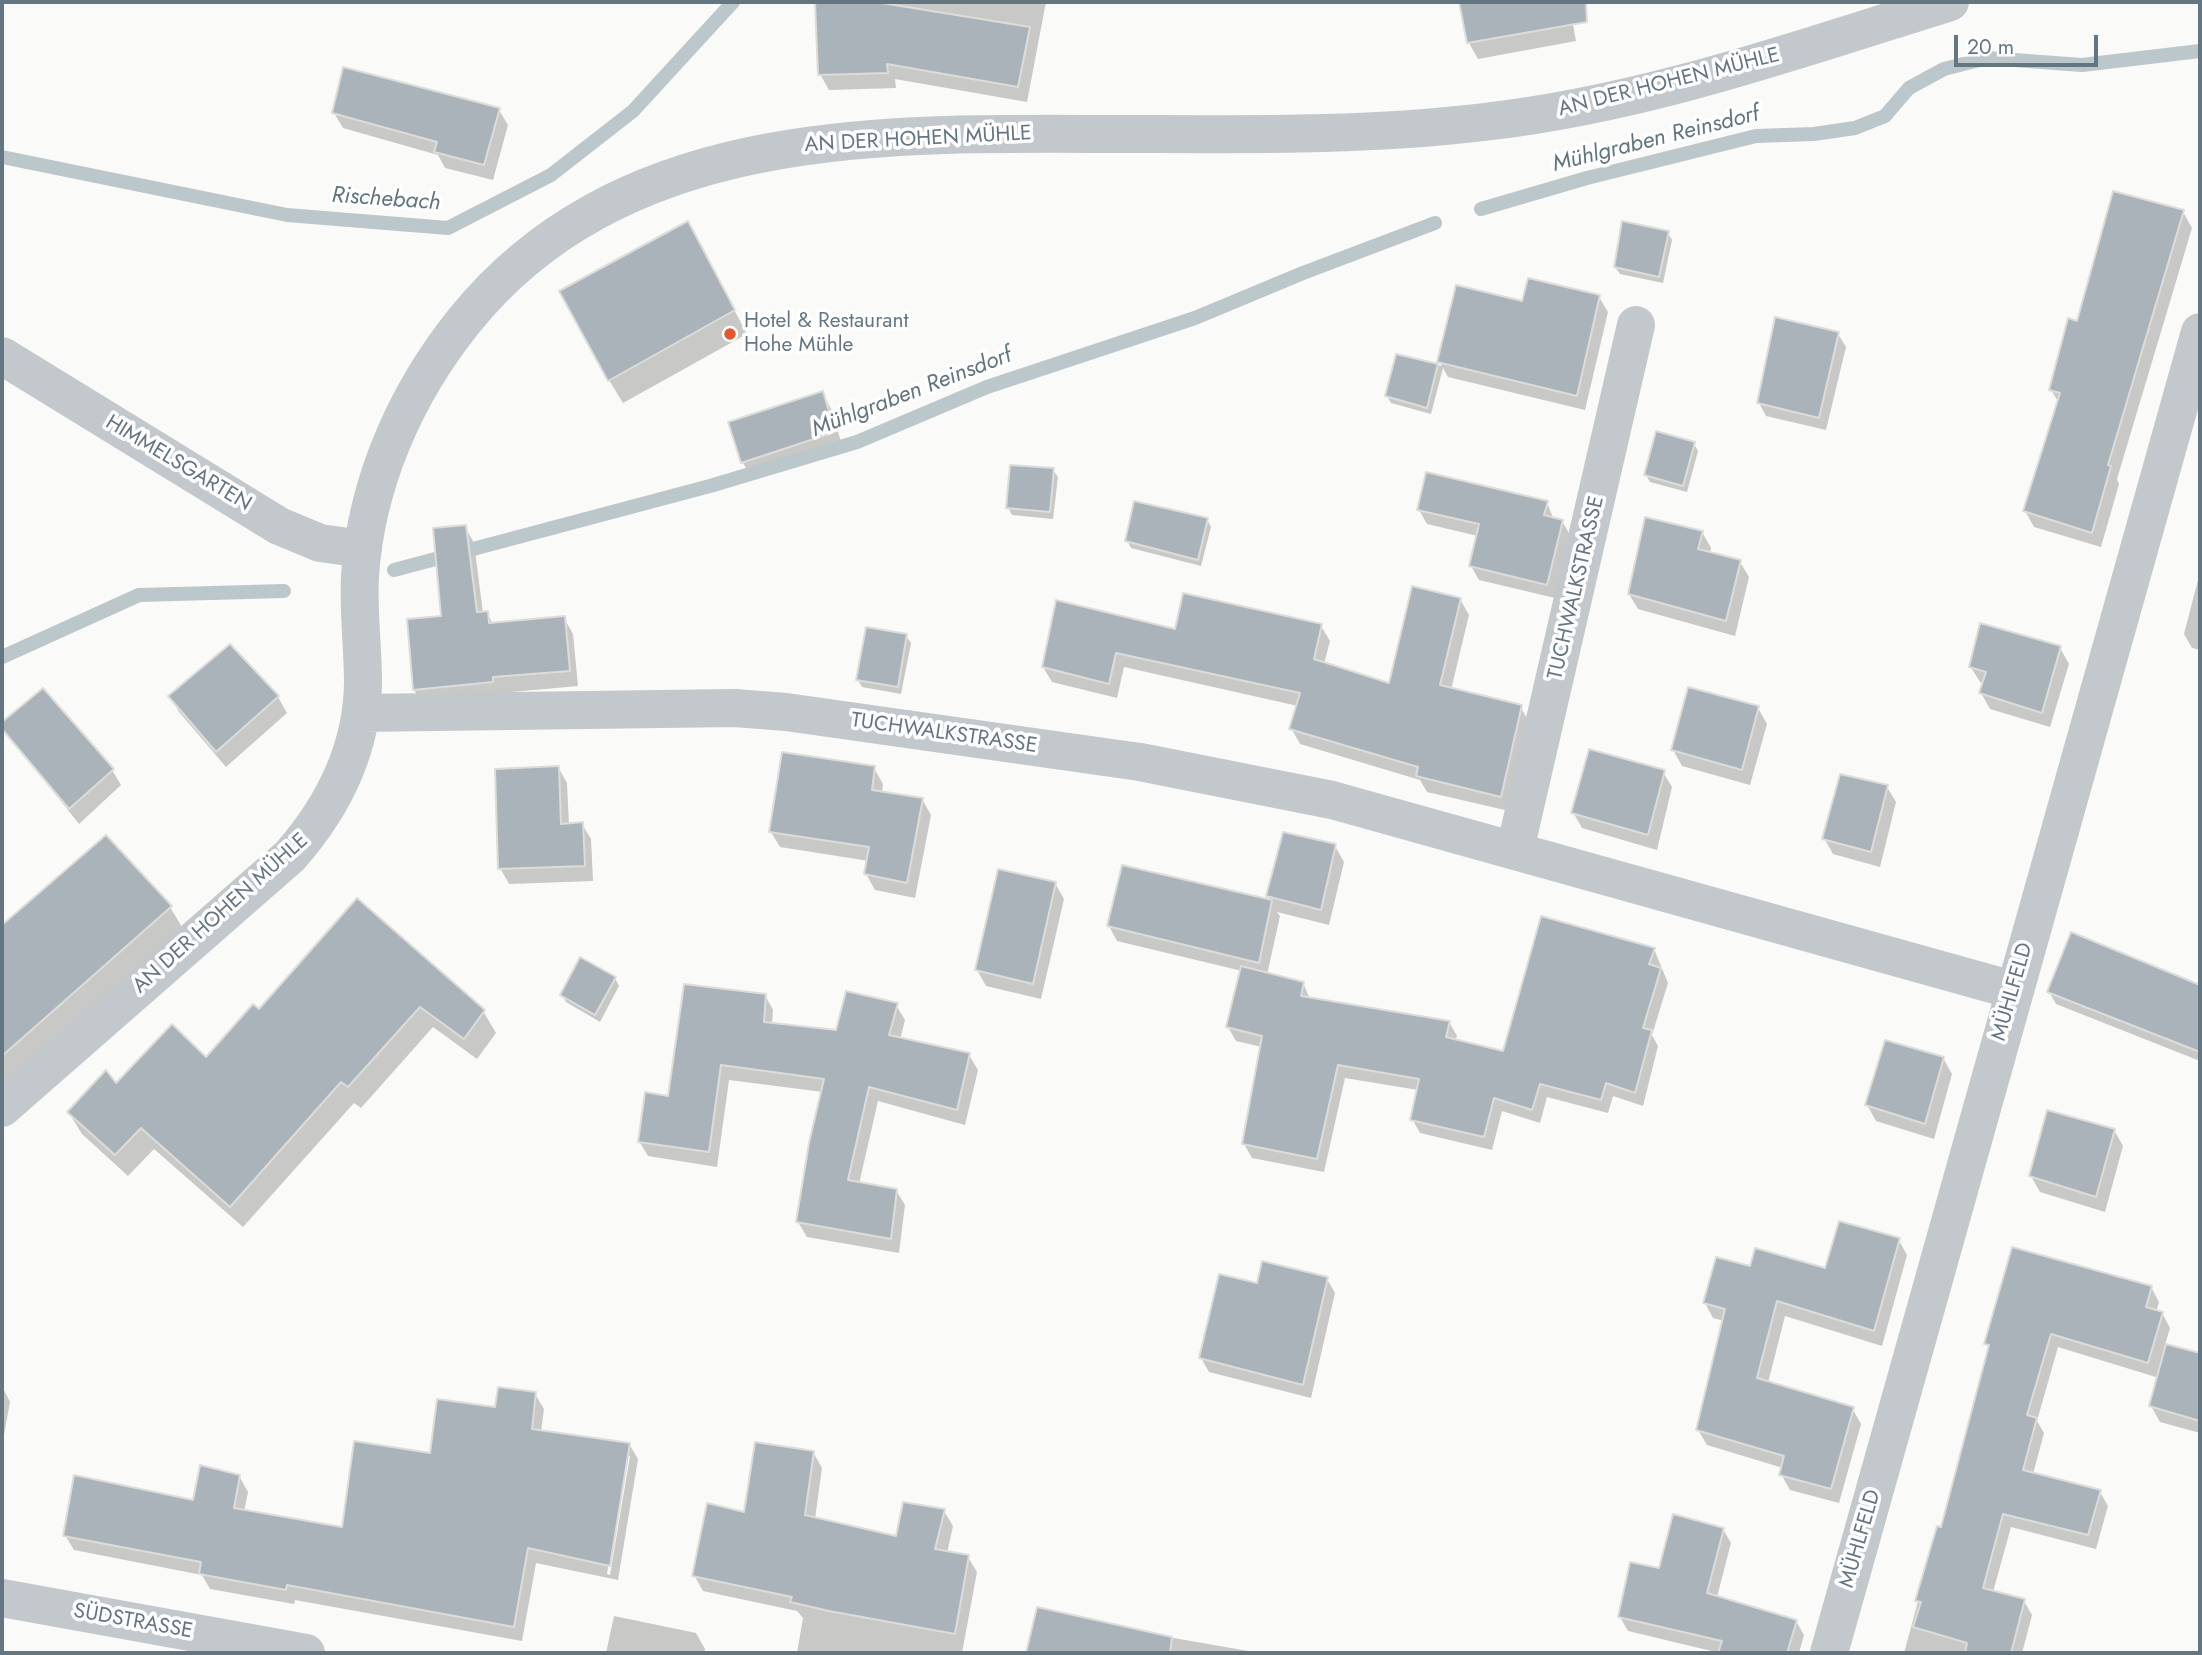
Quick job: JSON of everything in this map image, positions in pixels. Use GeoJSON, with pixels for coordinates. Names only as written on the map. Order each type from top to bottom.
{"type":"FeatureCollection","features":[{"type":"Feature","properties":{"kind":"street","name":"AN DER HOHEN MÜHLE"},"geometry":{"type":"LineString","coordinates":[[2,1108],[290,856],[316,827],[339,790],[361,713],[360,579],[363,549],[372,500],[400,423],[419,386],[466,319],[520,264],[548,241],[610,204],[679,175],[754,153],[852,139],[1006,134],[1349,133],[1418,129],[1551,114],[1663,88],[1950,2]]}},
{"type":"Feature","properties":{"kind":"street","name":"TUCHWALKSTRASSE"},"geometry":{"type":"LineString","coordinates":[[1515,850],[1636,325]]}},
{"type":"Feature","properties":{"kind":"street","name":"MÜHLFELD"},"geometry":{"type":"LineString","coordinates":[[1829,1653],[2013,990],[2200,332]]}},
{"type":"Feature","properties":{"kind":"street","name":"HIMMELSGARTEN"},"geometry":{"type":"LineString","coordinates":[[2,356],[279,526],[320,543],[363,549]]}},
{"type":"Feature","properties":{"kind":"street","name":"TUCHWALKSTRASSE"},"geometry":{"type":"LineString","coordinates":[[361,713],[458,714],[678,707],[786,712],[1009,742],[1216,775],[1332,800],[2013,990]]}},
{"type":"Feature","properties":{"kind":"street","name":"SÜDSTRASSE"},"geometry":{"type":"LineString","coordinates":[[2,1598],[306,1653]]}},
{"type":"Feature","properties":{"kind":"building"},"geometry":{"type":"Polygon","coordinates":[[[815,2],[876,2],[1030,27],[1018,87],[887,64],[888,73],[818,75],[815,2]]]}},
{"type":"Feature","properties":{"kind":"building"},"geometry":{"type":"Polygon","coordinates":[[[1459,2],[1586,2],[1587,22],[1467,43],[1459,2]]]}},
{"type":"Feature","properties":{"kind":"building"},"geometry":{"type":"Polygon","coordinates":[[[343,67],[500,108],[484,165],[434,152],[437,142],[332,113],[343,67]]]}},
{"type":"Feature","properties":{"kind":"building"},"geometry":{"type":"Polygon","coordinates":[[[2113,191],[2184,210],[2108,465],[2111,466],[2092,533],[2023,511],[2060,393],[2049,390],[2068,318],[2077,321],[2113,191]]]}},
{"type":"Feature","properties":{"kind":"building"},"geometry":{"type":"Polygon","coordinates":[[[688,221],[735,310],[608,381],[559,291],[688,221]]]}},
{"type":"Feature","properties":{"kind":"building"},"geometry":{"type":"Polygon","coordinates":[[[1622,221],[1669,231],[1659,277],[1614,267],[1622,221]]]}},
{"type":"Feature","properties":{"kind":"building"},"geometry":{"type":"Polygon","coordinates":[[[1528,278],[1600,295],[1577,396],[1437,362],[1456,285],[1522,301],[1528,278]]]}},
{"type":"Feature","properties":{"kind":"building"},"geometry":{"type":"Polygon","coordinates":[[[1775,317],[1839,332],[1819,418],[1757,403],[1775,317]]]}},
{"type":"Feature","properties":{"kind":"building"},"geometry":{"type":"Polygon","coordinates":[[[1396,354],[1438,364],[1427,408],[1385,396],[1396,354]]]}},
{"type":"Feature","properties":{"kind":"building"},"geometry":{"type":"Polygon","coordinates":[[[823,391],[835,432],[741,463],[728,422],[823,391]]]}},
{"type":"Feature","properties":{"kind":"building"},"geometry":{"type":"Polygon","coordinates":[[[1656,431],[1695,442],[1683,486],[1644,475],[1656,431]]]}},
{"type":"Feature","properties":{"kind":"building"},"geometry":{"type":"Polygon","coordinates":[[[1010,465],[1054,468],[1050,512],[1006,508],[1010,465]]]}},
{"type":"Feature","properties":{"kind":"building"},"geometry":{"type":"Polygon","coordinates":[[[1426,472],[1548,501],[1544,515],[1563,520],[1547,585],[1469,566],[1479,524],[1417,510],[1426,472]]]}},
{"type":"Feature","properties":{"kind":"building"},"geometry":{"type":"Polygon","coordinates":[[[1134,501],[1208,518],[1198,560],[1125,541],[1134,501]]]}},
{"type":"Feature","properties":{"kind":"building"},"geometry":{"type":"Polygon","coordinates":[[[1645,517],[1703,531],[1698,549],[1741,560],[1726,621],[1628,594],[1645,517]]]}},
{"type":"Feature","properties":{"kind":"building"},"geometry":{"type":"Polygon","coordinates":[[[466,525],[477,612],[488,611],[489,623],[565,616],[570,671],[493,677],[493,682],[413,690],[407,619],[441,616],[433,528],[466,525]]]}},
{"type":"Feature","properties":{"kind":"building"},"geometry":{"type":"Polygon","coordinates":[[[1412,586],[1461,598],[1440,685],[1522,705],[1501,797],[1416,776],[1418,767],[1289,729],[1300,693],[1116,653],[1109,684],[1042,667],[1056,600],[1175,629],[1183,593],[1322,624],[1314,659],[1389,683],[1412,586]]]}},
{"type":"Feature","properties":{"kind":"building"},"geometry":{"type":"Polygon","coordinates":[[[1980,623],[2061,646],[2042,713],[1979,693],[1986,672],[1969,667],[1980,623]]]}},
{"type":"Feature","properties":{"kind":"building"},"geometry":{"type":"Polygon","coordinates":[[[866,627],[907,634],[898,687],[856,680],[866,627]]]}},
{"type":"Feature","properties":{"kind":"building"},"geometry":{"type":"Polygon","coordinates":[[[230,644],[279,696],[216,752],[168,696],[230,644]]]}},
{"type":"Feature","properties":{"kind":"building"},"geometry":{"type":"Polygon","coordinates":[[[1688,687],[1759,706],[1742,770],[1671,750],[1688,687]]]}},
{"type":"Feature","properties":{"kind":"building"},"geometry":{"type":"Polygon","coordinates":[[[43,688],[114,769],[69,809],[2,729],[2,722],[43,688]]]}},
{"type":"Feature","properties":{"kind":"building"},"geometry":{"type":"Polygon","coordinates":[[[1589,749],[1665,770],[1648,835],[1571,813],[1589,749]]]}},
{"type":"Feature","properties":{"kind":"building"},"geometry":{"type":"Polygon","coordinates":[[[782,752],[875,766],[872,790],[923,798],[907,883],[864,874],[869,847],[769,832],[782,752]]]}},
{"type":"Feature","properties":{"kind":"building"},"geometry":{"type":"Polygon","coordinates":[[[559,766],[561,824],[583,822],[585,866],[498,869],[495,769],[559,766]]]}},
{"type":"Feature","properties":{"kind":"building"},"geometry":{"type":"Polygon","coordinates":[[[1840,774],[1888,785],[1871,852],[1822,839],[1840,774]]]}},
{"type":"Feature","properties":{"kind":"building"},"geometry":{"type":"Polygon","coordinates":[[[1283,832],[1336,844],[1321,910],[1266,896],[1283,832]]]}},
{"type":"Feature","properties":{"kind":"building"},"geometry":{"type":"Polygon","coordinates":[[[106,835],[172,906],[2,1056],[2,925],[106,835]]]}},
{"type":"Feature","properties":{"kind":"building"},"geometry":{"type":"Polygon","coordinates":[[[1122,865],[1272,900],[1259,963],[1107,926],[1122,865]]]}},
{"type":"Feature","properties":{"kind":"building"},"geometry":{"type":"Polygon","coordinates":[[[998,869],[1056,882],[1033,984],[975,970],[998,869]]]}},
{"type":"Feature","properties":{"kind":"building"},"geometry":{"type":"Polygon","coordinates":[[[357,898],[485,1010],[464,1039],[420,1007],[348,1087],[341,1082],[230,1207],[141,1128],[115,1155],[67,1112],[106,1070],[116,1083],[172,1024],[206,1057],[253,1004],[259,1009],[357,898]]]}},
{"type":"Feature","properties":{"kind":"building"},"geometry":{"type":"Polygon","coordinates":[[[1541,916],[1655,948],[1649,964],[1661,968],[1643,1028],[1652,1030],[1635,1093],[1606,1083],[1601,1100],[1540,1084],[1532,1110],[1494,1098],[1484,1137],[1410,1120],[1419,1079],[1338,1065],[1317,1159],[1242,1144],[1262,1036],[1226,1027],[1241,966],[1304,982],[1301,996],[1450,1021],[1446,1037],[1503,1051],[1541,916]]]}},
{"type":"Feature","properties":{"kind":"building"},"geometry":{"type":"Polygon","coordinates":[[[2071,932],[2200,985],[2200,1052],[2047,992],[2071,932]]]}},
{"type":"Feature","properties":{"kind":"building"},"geometry":{"type":"Polygon","coordinates":[[[580,957],[616,977],[595,1015],[560,995],[580,957]]]}},
{"type":"Feature","properties":{"kind":"building"},"geometry":{"type":"Polygon","coordinates":[[[684,984],[766,994],[764,1022],[836,1030],[846,991],[898,1003],[889,1035],[970,1053],[957,1110],[869,1087],[848,1180],[897,1189],[891,1239],[796,1222],[809,1143],[824,1079],[721,1065],[709,1152],[638,1142],[645,1092],[668,1096],[684,984]]]}},
{"type":"Feature","properties":{"kind":"building"},"geometry":{"type":"Polygon","coordinates":[[[1885,1040],[1944,1057],[1925,1124],[1865,1105],[1885,1040]]]}},
{"type":"Feature","properties":{"kind":"building"},"geometry":{"type":"Polygon","coordinates":[[[2047,1110],[2115,1129],[2096,1197],[2029,1176],[2047,1110]]]}},
{"type":"Feature","properties":{"kind":"building"},"geometry":{"type":"Polygon","coordinates":[[[1839,1221],[1900,1238],[1874,1331],[1777,1301],[1757,1378],[1854,1407],[1831,1489],[1779,1475],[1784,1456],[1696,1430],[1725,1309],[1703,1303],[1716,1257],[1750,1266],[1755,1248],[1825,1268],[1839,1221]]]}},
{"type":"Feature","properties":{"kind":"building"},"geometry":{"type":"Polygon","coordinates":[[[2012,1247],[2152,1286],[2146,1307],[2163,1312],[2148,1363],[2051,1334],[2027,1415],[2037,1418],[2023,1470],[2101,1490],[2088,1535],[2003,1514],[1983,1588],[2025,1599],[2011,1653],[1965,1653],[1967,1643],[1913,1627],[1921,1602],[1915,1601],[1937,1526],[1941,1527],[1989,1345],[1984,1344],[2012,1247]]]}},
{"type":"Feature","properties":{"kind":"building"},"geometry":{"type":"Polygon","coordinates":[[[1262,1261],[1328,1277],[1303,1385],[1199,1358],[1219,1274],[1257,1283],[1262,1261]]]}},
{"type":"Feature","properties":{"kind":"building"},"geometry":{"type":"Polygon","coordinates":[[[2166,1344],[2200,1353],[2200,1421],[2149,1406],[2166,1344]]]}},
{"type":"Feature","properties":{"kind":"building"},"geometry":{"type":"Polygon","coordinates":[[[498,1387],[536,1392],[532,1429],[630,1443],[610,1566],[528,1548],[514,1627],[287,1585],[286,1590],[199,1574],[201,1562],[63,1536],[74,1475],[193,1500],[200,1465],[240,1475],[234,1508],[342,1527],[354,1441],[430,1453],[437,1399],[495,1407],[498,1387]]]}},
{"type":"Feature","properties":{"kind":"building"},"geometry":{"type":"Polygon","coordinates":[[[755,1442],[814,1451],[805,1515],[896,1536],[903,1502],[945,1509],[935,1549],[969,1555],[955,1634],[829,1611],[790,1602],[792,1597],[692,1576],[707,1503],[744,1512],[755,1442]]]}},
{"type":"Feature","properties":{"kind":"building"},"geometry":{"type":"Polygon","coordinates":[[[1673,1514],[1724,1528],[1707,1593],[1797,1620],[1787,1653],[1718,1653],[1722,1641],[1618,1617],[1630,1562],[1659,1568],[1673,1514]]]}},
{"type":"Feature","properties":{"kind":"building"},"geometry":{"type":"Polygon","coordinates":[[[1037,1607],[1172,1637],[1170,1653],[1026,1653],[1037,1607]]]}},
{"type":"Feature","properties":{"kind":"waterway","name":"Rischebach"},"geometry":{"type":"LineString","coordinates":[[2,157],[287,215],[448,228],[551,175],[633,111],[733,2]]}},
{"type":"Feature","properties":{"kind":"waterway","name":"Mühlgraben Reinsdorf"},"geometry":{"type":"LineString","coordinates":[[1481,209],[1587,178],[1756,136],[1814,134],[1855,128],[1885,116],[1909,88],[1944,69],[1987,58],[2082,65],[2200,51]]}},
{"type":"Feature","properties":{"kind":"waterway","name":"Mühlgraben Reinsdorf"},"geometry":{"type":"LineString","coordinates":[[394,570],[710,486],[857,442],[987,387],[1195,318],[1435,223]]}},
{"type":"Feature","properties":{"kind":"waterway","name":"Mühlgraben Reinsdorf"},"geometry":{"type":"LineString","coordinates":[[2,657],[139,595],[284,591]]}},
{"type":"Feature","properties":{"kind":"place","name":"Hotel & Restaurant Hohe Mühle"},"geometry":{"type":"Point","coordinates":[730,334]}}]}
